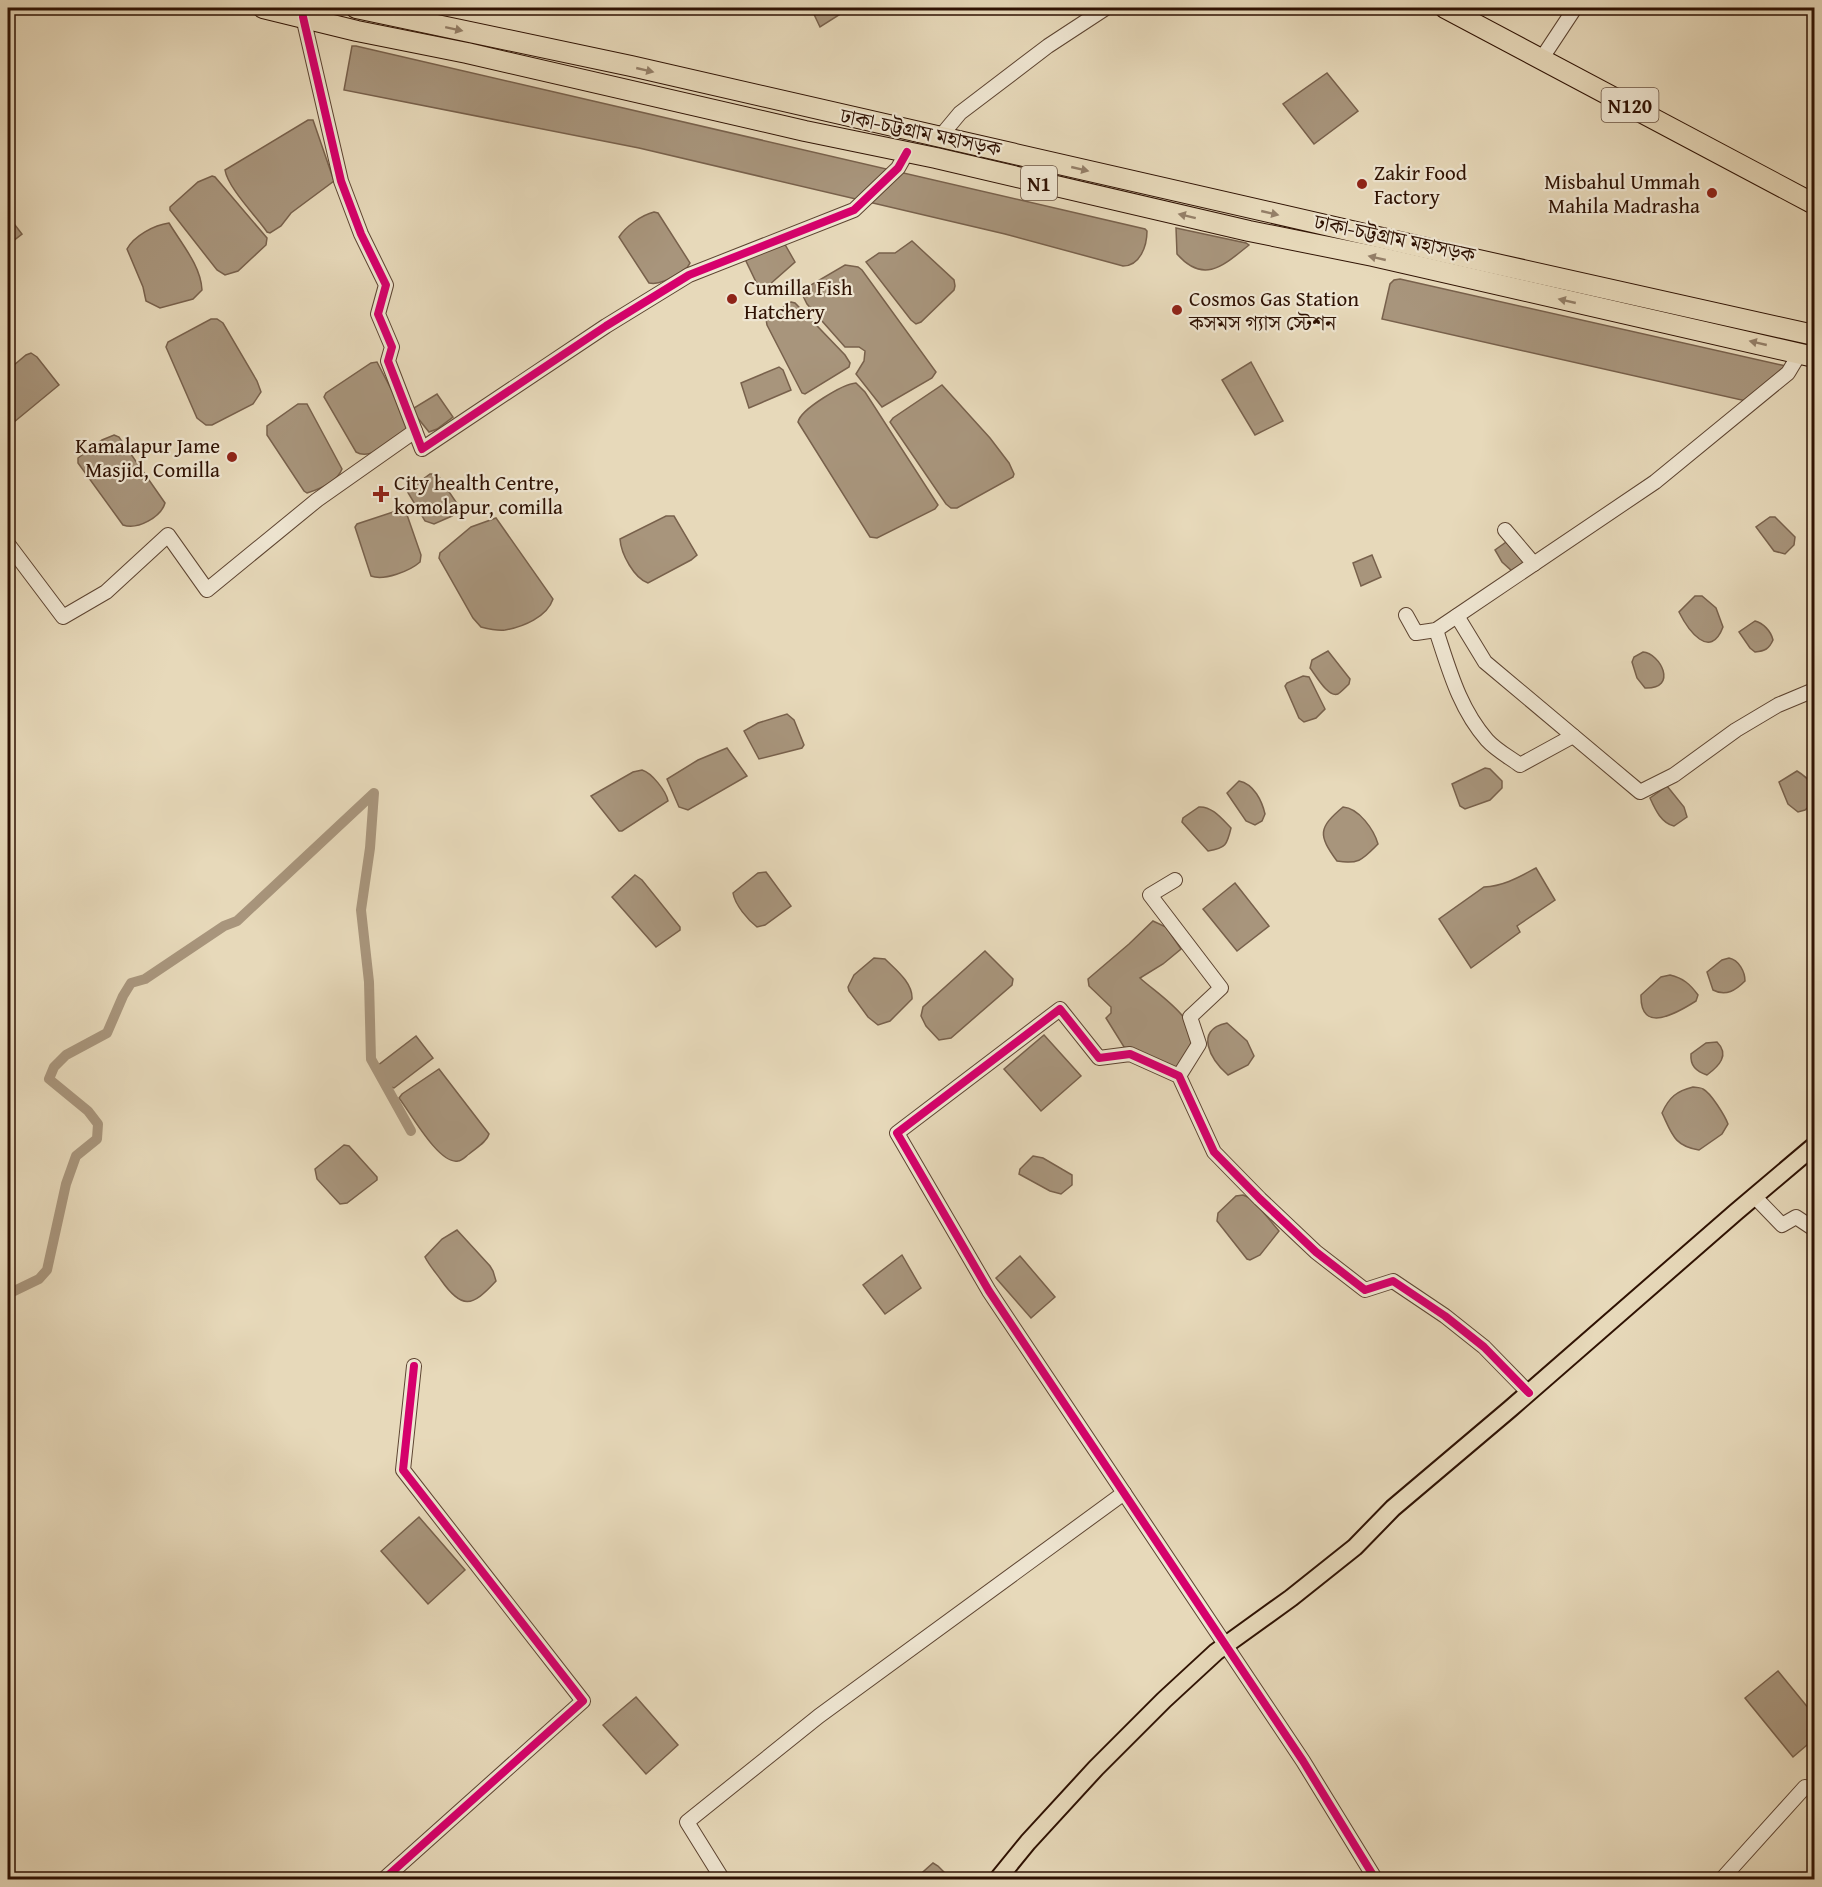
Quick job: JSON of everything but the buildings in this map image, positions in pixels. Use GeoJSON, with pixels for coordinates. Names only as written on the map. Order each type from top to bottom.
{"type":"FeatureCollection","features":[{"type":"Feature","properties":{"kind":"highway","name":"ঢাকা-চট্টগ্রাম মহাসড়ক"},"geometry":{"type":"LineString","coordinates":[[264,8],[357,31],[467,52],[772,124],[902,160],[1152,207],[1250,231],[1373,256],[1807,355]]}},
{"type":"Feature","properties":{"kind":"highway","name":"ঢাকা-চট্টগ্রাম মহাসড়ক"},"geometry":{"type":"LineString","coordinates":[[356,8],[631,66],[1465,257],[1815,334]]}},
{"type":"Feature","properties":{"kind":"highway","name":"N120"},"geometry":{"type":"LineString","coordinates":[[1445,8],[1815,204]]}},
{"type":"Feature","properties":{"kind":"main road"},"geometry":{"type":"LineString","coordinates":[[997,1880],[1095,1768],[1164,1700],[1225,1645],[1291,1598],[1355,1547],[1393,1508],[1815,1146]]}},
{"type":"Feature","properties":{"kind":"street"},"geometry":{"type":"LineString","coordinates":[[940,137],[960,113],[1048,46],[1106,8]]}},
{"type":"Feature","properties":{"kind":"street"},"geometry":{"type":"LineString","coordinates":[[1542,58],[1575,8]]}},
{"type":"Feature","properties":{"kind":"street"},"geometry":{"type":"LineString","coordinates":[[303,17],[341,181],[361,234],[386,285],[378,314],[392,347],[388,361],[422,449],[606,326],[689,275],[854,210],[902,160]]}},
{"type":"Feature","properties":{"kind":"street"},"geometry":{"type":"LineString","coordinates":[[1406,615],[1416,633],[1436,630],[1655,482],[1807,355]]}},
{"type":"Feature","properties":{"kind":"street"},"geometry":{"type":"LineString","coordinates":[[8,544],[63,617],[106,592],[168,535],[207,590],[317,500],[415,431]]}},
{"type":"Feature","properties":{"kind":"street"},"geometry":{"type":"LineString","coordinates":[[1505,530],[1534,564]]}},
{"type":"Feature","properties":{"kind":"street"},"geometry":{"type":"LineString","coordinates":[[1457,616],[1485,662],[1640,792],[1674,775],[1736,730],[1778,705],[1815,690]]}},
{"type":"Feature","properties":{"kind":"street"},"geometry":{"type":"LineString","coordinates":[[1436,630],[1450,676],[1469,716],[1497,749],[1520,765],[1573,736]]}},
{"type":"Feature","properties":{"kind":"street"},"geometry":{"type":"LineString","coordinates":[[1175,880],[1150,895],[1221,988],[1190,1017],[1199,1044],[1179,1076]]}},
{"type":"Feature","properties":{"kind":"street"},"geometry":{"type":"LineString","coordinates":[[1376,1880],[1303,1761],[989,1291],[897,1133],[1060,1009],[1099,1058],[1130,1054],[1179,1076],[1214,1152],[1260,1200],[1316,1252],[1365,1290],[1394,1281],[1445,1316],[1484,1347],[1529,1393]]}},
{"type":"Feature","properties":{"kind":"street"},"geometry":{"type":"LineString","coordinates":[[1754,1196],[1782,1225],[1796,1217],[1815,1229]]}},
{"type":"Feature","properties":{"kind":"street"},"geometry":{"type":"LineString","coordinates":[[383,1880],[583,1701],[403,1470],[414,1366]]}},
{"type":"Feature","properties":{"kind":"street"},"geometry":{"type":"LineString","coordinates":[[723,1880],[687,1822],[819,1716],[1124,1492]]}},
{"type":"Feature","properties":{"kind":"street"},"geometry":{"type":"LineString","coordinates":[[1721,1880],[1805,1787],[1815,1790]]}},
{"type":"Feature","properties":{"kind":"shaded area"},"geometry":{"type":"Polygon","coordinates":[[[811,8],[850,8],[820,27],[811,8]]]}},
{"type":"Feature","properties":{"kind":"shaded area"},"geometry":{"type":"Polygon","coordinates":[[[352,46],[1145,229],[1147,231],[1146,243],[1134,263],[1123,266],[1005,234],[639,148],[344,90],[352,46]]]}},
{"type":"Feature","properties":{"kind":"shaded area"},"geometry":{"type":"Polygon","coordinates":[[[1327,73],[1358,111],[1314,144],[1283,104],[1327,73]]]}},
{"type":"Feature","properties":{"kind":"shaded area"},"geometry":{"type":"Polygon","coordinates":[[[308,120],[313,120],[334,181],[291,213],[281,226],[270,233],[267,232],[231,185],[225,170],[308,120]]]}},
{"type":"Feature","properties":{"kind":"shaded area"},"geometry":{"type":"Polygon","coordinates":[[[212,176],[267,238],[266,245],[238,271],[225,275],[217,270],[170,210],[170,207],[198,182],[212,176]]]}},
{"type":"Feature","properties":{"kind":"shaded area"},"geometry":{"type":"Polygon","coordinates":[[[654,212],[658,213],[690,263],[687,268],[664,281],[649,283],[619,237],[635,222],[654,212]]]}},
{"type":"Feature","properties":{"kind":"shaded area"},"geometry":{"type":"Polygon","coordinates":[[[8,216],[22,234],[8,245],[8,216]]]}},
{"type":"Feature","properties":{"kind":"shaded area"},"geometry":{"type":"Polygon","coordinates":[[[169,223],[198,272],[202,290],[193,299],[160,308],[146,301],[143,287],[127,249],[145,232],[169,223]]]}},
{"type":"Feature","properties":{"kind":"shaded area"},"geometry":{"type":"Polygon","coordinates":[[[1176,228],[1249,245],[1214,269],[1196,268],[1177,254],[1176,228]]]}},
{"type":"Feature","properties":{"kind":"shaded area"},"geometry":{"type":"Polygon","coordinates":[[[783,241],[795,262],[769,285],[758,286],[745,259],[783,241]]]}},
{"type":"Feature","properties":{"kind":"shaded area"},"geometry":{"type":"Polygon","coordinates":[[[912,241],[954,280],[955,286],[954,290],[921,322],[916,324],[866,262],[879,253],[895,253],[912,241]]]}},
{"type":"Feature","properties":{"kind":"shaded area"},"geometry":{"type":"Polygon","coordinates":[[[845,265],[862,270],[936,372],[932,378],[882,407],[856,374],[864,361],[865,351],[859,347],[845,347],[807,304],[803,296],[804,290],[809,286],[845,265]]]}},
{"type":"Feature","properties":{"kind":"shaded area"},"geometry":{"type":"Polygon","coordinates":[[[1400,279],[1786,366],[1746,401],[1382,319],[1390,284],[1400,279]]]}},
{"type":"Feature","properties":{"kind":"shaded area"},"geometry":{"type":"Polygon","coordinates":[[[791,302],[795,303],[850,363],[849,367],[805,394],[802,393],[766,319],[791,302]]]}},
{"type":"Feature","properties":{"kind":"shaded area"},"geometry":{"type":"Polygon","coordinates":[[[211,319],[217,319],[223,323],[257,381],[261,392],[253,404],[212,425],[206,425],[197,418],[166,347],[168,342],[211,319]]]}},
{"type":"Feature","properties":{"kind":"shaded area"},"geometry":{"type":"Polygon","coordinates":[[[31,353],[37,357],[59,385],[8,427],[8,370],[31,353]]]}},
{"type":"Feature","properties":{"kind":"shaded area"},"geometry":{"type":"Polygon","coordinates":[[[377,362],[409,428],[376,451],[362,454],[356,452],[324,397],[326,393],[371,363],[377,362]]]}},
{"type":"Feature","properties":{"kind":"shaded area"},"geometry":{"type":"Polygon","coordinates":[[[1251,362],[1283,421],[1255,435],[1222,380],[1251,362]]]}},
{"type":"Feature","properties":{"kind":"shaded area"},"geometry":{"type":"Polygon","coordinates":[[[779,367],[783,370],[791,390],[749,408],[741,383],[779,367]]]}},
{"type":"Feature","properties":{"kind":"shaded area"},"geometry":{"type":"Polygon","coordinates":[[[856,383],[865,392],[938,505],[935,509],[877,538],[870,537],[798,422],[806,411],[823,398],[856,383]]]}},
{"type":"Feature","properties":{"kind":"shaded area"},"geometry":{"type":"Polygon","coordinates":[[[942,385],[990,438],[1009,463],[1014,474],[1013,477],[957,508],[951,508],[946,504],[890,422],[942,385]]]}},
{"type":"Feature","properties":{"kind":"shaded area"},"geometry":{"type":"Polygon","coordinates":[[[437,394],[453,417],[429,432],[413,412],[414,408],[437,394]]]}},
{"type":"Feature","properties":{"kind":"shaded area"},"geometry":{"type":"Polygon","coordinates":[[[298,404],[307,404],[342,469],[332,481],[307,493],[267,435],[267,426],[298,404]]]}},
{"type":"Feature","properties":{"kind":"shaded area"},"geometry":{"type":"Polygon","coordinates":[[[114,435],[119,437],[165,503],[154,517],[135,526],[123,525],[78,463],[78,458],[102,440],[114,435]]]}},
{"type":"Feature","properties":{"kind":"shaded area"},"geometry":{"type":"Polygon","coordinates":[[[430,474],[437,474],[460,508],[452,516],[434,524],[425,521],[407,491],[430,474]]]}},
{"type":"Feature","properties":{"kind":"shaded area"},"geometry":{"type":"Polygon","coordinates":[[[402,509],[406,512],[421,555],[420,562],[397,574],[383,577],[371,576],[355,527],[357,524],[402,509]]]}},
{"type":"Feature","properties":{"kind":"shaded area"},"geometry":{"type":"Polygon","coordinates":[[[666,516],[674,516],[697,555],[648,583],[629,565],[620,539],[666,516]]]}},
{"type":"Feature","properties":{"kind":"shaded area"},"geometry":{"type":"Polygon","coordinates":[[[1770,517],[1775,517],[1795,537],[1794,545],[1785,554],[1774,551],[1756,527],[1770,517]]]}},
{"type":"Feature","properties":{"kind":"shaded area"},"geometry":{"type":"Polygon","coordinates":[[[496,518],[553,599],[546,611],[534,620],[512,629],[502,630],[481,627],[473,618],[439,558],[440,553],[471,527],[496,518]]]}},
{"type":"Feature","properties":{"kind":"shaded area"},"geometry":{"type":"Polygon","coordinates":[[[1509,540],[1525,562],[1512,571],[1502,562],[1495,550],[1509,540]]]}},
{"type":"Feature","properties":{"kind":"shaded area"},"geometry":{"type":"Polygon","coordinates":[[[1372,555],[1381,577],[1361,586],[1353,563],[1372,555]]]}},
{"type":"Feature","properties":{"kind":"shaded area"},"geometry":{"type":"Polygon","coordinates":[[[1695,596],[1702,596],[1716,608],[1723,627],[1718,637],[1712,642],[1706,642],[1693,634],[1679,612],[1695,596]]]}},
{"type":"Feature","properties":{"kind":"shaded area"},"geometry":{"type":"Polygon","coordinates":[[[1755,621],[1766,628],[1773,640],[1766,649],[1755,652],[1739,632],[1755,621]]]}},
{"type":"Feature","properties":{"kind":"shaded area"},"geometry":{"type":"Polygon","coordinates":[[[1328,651],[1350,679],[1349,684],[1338,694],[1326,689],[1310,668],[1312,660],[1328,651]]]}},
{"type":"Feature","properties":{"kind":"shaded area"},"geometry":{"type":"Polygon","coordinates":[[[1643,652],[1655,658],[1663,671],[1664,677],[1661,683],[1655,687],[1645,688],[1637,678],[1632,662],[1634,657],[1643,652]]]}},
{"type":"Feature","properties":{"kind":"shaded area"},"geometry":{"type":"Polygon","coordinates":[[[1303,676],[1309,677],[1325,709],[1316,718],[1304,722],[1299,718],[1285,686],[1303,676]]]}},
{"type":"Feature","properties":{"kind":"shaded area"},"geometry":{"type":"Polygon","coordinates":[[[787,714],[794,720],[804,745],[802,748],[759,759],[744,731],[758,723],[787,714]]]}},
{"type":"Feature","properties":{"kind":"shaded area"},"geometry":{"type":"Polygon","coordinates":[[[727,748],[747,776],[688,810],[679,807],[667,779],[698,760],[727,748]]]}},
{"type":"Feature","properties":{"kind":"shaded area"},"geometry":{"type":"Polygon","coordinates":[[[1485,768],[1490,769],[1502,781],[1502,788],[1490,800],[1465,809],[1460,806],[1452,784],[1485,768]]]}},
{"type":"Feature","properties":{"kind":"shaded area"},"geometry":{"type":"Polygon","coordinates":[[[642,770],[658,783],[668,801],[619,831],[591,796],[633,772],[642,770]]]}},
{"type":"Feature","properties":{"kind":"shaded area"},"geometry":{"type":"Polygon","coordinates":[[[1797,771],[1811,784],[1814,792],[1814,802],[1805,810],[1798,812],[1788,804],[1779,782],[1797,771]]]}},
{"type":"Feature","properties":{"kind":"shaded area"},"geometry":{"type":"Polygon","coordinates":[[[1239,781],[1253,789],[1262,804],[1265,814],[1262,821],[1255,825],[1246,821],[1227,793],[1239,781]]]}},
{"type":"Feature","properties":{"kind":"shaded area"},"geometry":{"type":"Polygon","coordinates":[[[1667,786],[1684,807],[1687,817],[1674,826],[1662,819],[1650,798],[1667,786]]]}},
{"type":"Feature","properties":{"kind":"shaded area"},"geometry":{"type":"Polygon","coordinates":[[[1199,807],[1212,811],[1231,828],[1227,842],[1219,849],[1208,851],[1182,822],[1183,818],[1199,807]]]}},
{"type":"Feature","properties":{"kind":"shaded area"},"geometry":{"type":"Polygon","coordinates":[[[1343,807],[1360,815],[1373,832],[1378,844],[1360,860],[1337,861],[1326,845],[1325,826],[1343,807]]]}},
{"type":"Feature","properties":{"kind":"shaded area"},"geometry":{"type":"Polygon","coordinates":[[[1536,868],[1555,900],[1517,926],[1520,932],[1471,968],[1439,919],[1484,887],[1505,883],[1536,868]]]}},
{"type":"Feature","properties":{"kind":"shaded area"},"geometry":{"type":"Polygon","coordinates":[[[766,872],[791,906],[765,925],[757,927],[742,912],[733,893],[758,873],[766,872]]]}},
{"type":"Feature","properties":{"kind":"shaded area"},"geometry":{"type":"Polygon","coordinates":[[[635,875],[642,880],[680,927],[680,930],[656,947],[612,897],[635,875]]]}},
{"type":"Feature","properties":{"kind":"shaded area"},"geometry":{"type":"Polygon","coordinates":[[[1235,883],[1269,926],[1237,951],[1203,909],[1235,883]]]}},
{"type":"Feature","properties":{"kind":"shaded area"},"geometry":{"type":"Polygon","coordinates":[[[1153,921],[1166,927],[1181,949],[1163,964],[1140,978],[1176,1008],[1190,1027],[1191,1047],[1175,1070],[1124,1047],[1106,1018],[1111,1013],[1111,1007],[1089,986],[1088,979],[1153,921]]]}},
{"type":"Feature","properties":{"kind":"shaded area"},"geometry":{"type":"Polygon","coordinates":[[[985,951],[1013,979],[1012,985],[951,1038],[939,1040],[926,1026],[921,1016],[923,1007],[985,951]]]}},
{"type":"Feature","properties":{"kind":"shaded area"},"geometry":{"type":"Polygon","coordinates":[[[874,958],[885,959],[907,982],[912,993],[912,999],[890,1021],[878,1025],[868,1017],[848,987],[854,975],[874,958]]]}},
{"type":"Feature","properties":{"kind":"shaded area"},"geometry":{"type":"Polygon","coordinates":[[[1729,958],[1741,967],[1745,981],[1730,992],[1722,993],[1713,990],[1707,972],[1722,960],[1729,958]]]}},
{"type":"Feature","properties":{"kind":"shaded area"},"geometry":{"type":"Polygon","coordinates":[[[1670,975],[1689,985],[1698,995],[1696,1001],[1670,1015],[1653,1018],[1646,1014],[1642,1007],[1641,995],[1661,977],[1670,975]]]}},
{"type":"Feature","properties":{"kind":"shaded area"},"geometry":{"type":"Polygon","coordinates":[[[1227,1023],[1247,1041],[1254,1056],[1248,1065],[1228,1075],[1216,1062],[1208,1046],[1210,1032],[1227,1023]]]}},
{"type":"Feature","properties":{"kind":"shaded area"},"geometry":{"type":"Polygon","coordinates":[[[1044,1035],[1081,1076],[1041,1111],[1004,1069],[1044,1035]]]}},
{"type":"Feature","properties":{"kind":"shaded area"},"geometry":{"type":"Polygon","coordinates":[[[416,1036],[433,1058],[394,1088],[391,1087],[377,1066],[416,1036]]]}},
{"type":"Feature","properties":{"kind":"shaded area"},"geometry":{"type":"Polygon","coordinates":[[[1717,1042],[1723,1051],[1719,1064],[1707,1075],[1694,1068],[1691,1054],[1706,1043],[1717,1042]]]}},
{"type":"Feature","properties":{"kind":"shaded area"},"geometry":{"type":"Polygon","coordinates":[[[439,1069],[489,1134],[484,1142],[459,1161],[450,1160],[434,1147],[399,1098],[439,1069]]]}},
{"type":"Feature","properties":{"kind":"shaded area"},"geometry":{"type":"Polygon","coordinates":[[[1693,1087],[1703,1089],[1710,1095],[1728,1124],[1722,1134],[1699,1150],[1684,1145],[1675,1138],[1662,1113],[1674,1096],[1682,1090],[1693,1087]]]}},
{"type":"Feature","properties":{"kind":"shaded area"},"geometry":{"type":"Polygon","coordinates":[[[344,1145],[349,1146],[377,1177],[377,1180],[347,1203],[340,1204],[317,1179],[315,1169],[344,1145]]]}},
{"type":"Feature","properties":{"kind":"shaded area"},"geometry":{"type":"Polygon","coordinates":[[[1033,1156],[1043,1158],[1072,1175],[1072,1185],[1061,1194],[1050,1191],[1019,1174],[1020,1169],[1033,1156]]]}},
{"type":"Feature","properties":{"kind":"shaded area"},"geometry":{"type":"Polygon","coordinates":[[[1243,1195],[1252,1199],[1279,1231],[1260,1255],[1250,1260],[1217,1221],[1218,1213],[1236,1196],[1243,1195]]]}},
{"type":"Feature","properties":{"kind":"shaded area"},"geometry":{"type":"Polygon","coordinates":[[[457,1230],[490,1266],[496,1281],[480,1296],[467,1302],[448,1290],[425,1257],[442,1239],[457,1230]]]}},
{"type":"Feature","properties":{"kind":"shaded area"},"geometry":{"type":"Polygon","coordinates":[[[902,1255],[921,1288],[885,1314],[863,1285],[902,1255]]]}},
{"type":"Feature","properties":{"kind":"shaded area"},"geometry":{"type":"Polygon","coordinates":[[[1020,1256],[1055,1297],[1031,1318],[996,1278],[1020,1256]]]}},
{"type":"Feature","properties":{"kind":"shaded area"},"geometry":{"type":"Polygon","coordinates":[[[419,1517],[465,1570],[428,1604],[381,1551],[419,1517]]]}},
{"type":"Feature","properties":{"kind":"shaded area"},"geometry":{"type":"Polygon","coordinates":[[[1778,1671],[1814,1715],[1814,1739],[1793,1757],[1745,1698],[1778,1671]]]}},
{"type":"Feature","properties":{"kind":"shaded area"},"geometry":{"type":"Polygon","coordinates":[[[636,1697],[678,1745],[646,1774],[603,1725],[636,1697]]]}},
{"type":"Feature","properties":{"kind":"shaded area"},"geometry":{"type":"Polygon","coordinates":[[[933,1863],[951,1879],[915,1879],[933,1863]]]}},
{"type":"Feature","properties":{"kind":"waterway"},"geometry":{"type":"LineString","coordinates":[[8,1294],[39,1279],[47,1270],[66,1184],[76,1156],[97,1139],[98,1124],[88,1111],[49,1079],[54,1067],[66,1055],[107,1033],[131,983],[145,979],[224,926],[237,921],[374,793],[370,848],[361,910],[369,982],[371,1059],[411,1131]]}},
{"type":"Feature","properties":{"kind":"cycle path"},"geometry":{"type":"LineString","coordinates":[[303,17],[341,181],[361,234],[386,285],[378,314],[392,347],[388,361],[422,449],[606,326],[689,275],[854,210],[898,168],[907,152]]}},
{"type":"Feature","properties":{"kind":"cycle path"},"geometry":{"type":"LineString","coordinates":[[1376,1880],[1303,1761],[989,1291],[897,1133],[1060,1009],[1099,1058],[1130,1054],[1179,1076],[1214,1152],[1316,1252],[1365,1290],[1393,1281],[1445,1316],[1484,1347],[1529,1393]]}},
{"type":"Feature","properties":{"kind":"cycle path"},"geometry":{"type":"LineString","coordinates":[[383,1880],[583,1701],[403,1470],[414,1366]]}},
{"type":"Feature","properties":{"kind":"place","name":"Zakir Food Factory"},"geometry":{"type":"Point","coordinates":[1362,184]}},
{"type":"Feature","properties":{"kind":"place","name":"Misbahul Ummah Mahila Madrasha"},"geometry":{"type":"Point","coordinates":[1712,193]}},
{"type":"Feature","properties":{"kind":"place","name":"Cumilla Fish Hatchery"},"geometry":{"type":"Point","coordinates":[732,299]}},
{"type":"Feature","properties":{"kind":"place","name":"Cosmos Gas Station কসমস গ্যাস স্টেশন"},"geometry":{"type":"Point","coordinates":[1177,310]}},
{"type":"Feature","properties":{"kind":"place","name":"Kamalapur Jame Masjid, Comilla"},"geometry":{"type":"Point","coordinates":[232,457]}},
{"type":"Feature","properties":{"kind":"place","name":"City health Centre, komolapur, comilla"},"geometry":{"type":"Point","coordinates":[381,494]}}]}
